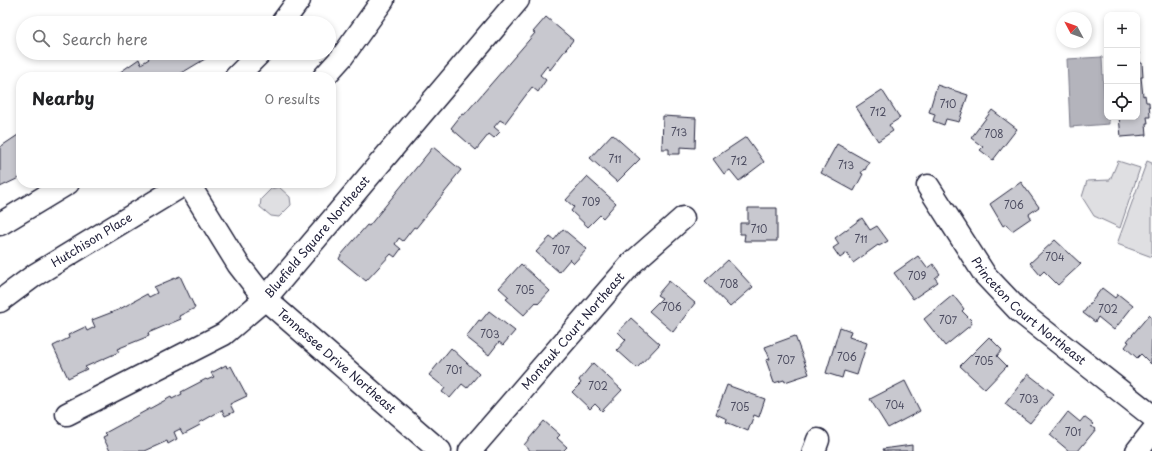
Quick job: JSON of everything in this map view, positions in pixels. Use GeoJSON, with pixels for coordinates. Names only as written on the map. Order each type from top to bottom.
{"type":"FeatureCollection","features":[{"type":"Feature","properties":{"kind":"street"},"geometry":{"type":"LineString","coordinates":[[287,16],[299,0]]}},
{"type":"Feature","properties":{"kind":"street"},"geometry":{"type":"LineString","coordinates":[[328,72],[342,57],[383,0]]}},
{"type":"Feature","properties":{"kind":"street","name":"Bluefield Square Northeast"},"geometry":{"type":"LineString","coordinates":[[67,414],[224,334],[265,299],[518,0]]}},
{"type":"Feature","properties":{"kind":"street"},"geometry":{"type":"LineString","coordinates":[[241,72],[253,60]]}},
{"type":"Feature","properties":{"kind":"street","name":"Princeton Court Northeast"},"geometry":{"type":"LineString","coordinates":[[928,186],[985,274],[1019,311],[1152,416]]}},
{"type":"Feature","properties":{"kind":"street"},"geometry":{"type":"LineString","coordinates":[[0,224],[60,188]]}},
{"type":"Feature","properties":{"kind":"street","name":"Hutchison Place"},"geometry":{"type":"LineString","coordinates":[[0,301],[35,275],[179,188]]}},
{"type":"Feature","properties":{"kind":"street","name":"Tennessee Drive Northeast"},"geometry":{"type":"LineString","coordinates":[[190,188],[238,264],[265,299],[440,451]]}},
{"type":"Feature","properties":{"kind":"street","name":"Montauk Court Northeast"},"geometry":{"type":"LineString","coordinates":[[470,451],[632,264],[682,218]]}},
{"type":"Feature","properties":{"kind":"street"},"geometry":{"type":"LineString","coordinates":[[1136,451],[1152,432]]}},
{"type":"Feature","properties":{"kind":"shaded area"},"geometry":{"type":"Polygon","coordinates":[[[1102,57],[1104,120],[1109,120],[1109,124],[1070,127],[1067,59],[1102,57]]]}},
{"type":"Feature","properties":{"kind":"shaded area"},"geometry":{"type":"Polygon","coordinates":[[[1118,161],[1140,168],[1120,228],[1094,216],[1082,197],[1087,181],[1110,180],[1118,161]]]}},
{"type":"Feature","properties":{"kind":"shaded area"},"geometry":{"type":"Polygon","coordinates":[[[1147,161],[1152,163],[1152,257],[1117,244],[1147,161]]]}},
{"type":"Feature","properties":{"kind":"shaded area"},"geometry":{"type":"Polygon","coordinates":[[[280,188],[290,197],[291,205],[279,217],[271,216],[260,207],[261,199],[271,189],[280,188]]]}},
{"type":"Feature","properties":{"kind":"building"},"geometry":{"type":"Polygon","coordinates":[[[546,17],[573,40],[550,70],[547,66],[540,75],[546,80],[538,92],[532,87],[505,123],[500,120],[494,127],[500,132],[494,138],[489,134],[476,150],[451,128],[535,33],[533,32],[546,17]]]}},
{"type":"Feature","properties":{"kind":"building"},"geometry":{"type":"Polygon","coordinates":[[[138,60],[139,60],[141,64],[147,60],[203,60],[183,72],[120,72],[138,60]]]}},
{"type":"Feature","properties":{"kind":"building"},"geometry":{"type":"Polygon","coordinates":[[[1140,63],[1142,63],[1143,77],[1141,77],[1143,96],[1145,95],[1146,102],[1149,102],[1150,117],[1147,117],[1148,123],[1146,123],[1147,135],[1121,137],[1119,120],[1140,120],[1140,63]]]}},
{"type":"Feature","properties":{"kind":"building"},"geometry":{"type":"Polygon","coordinates":[[[937,85],[968,95],[959,122],[946,119],[944,125],[933,121],[935,114],[929,112],[937,85]]]}},
{"type":"Feature","properties":{"kind":"building"},"geometry":{"type":"Polygon","coordinates":[[[882,90],[900,118],[889,125],[893,131],[878,141],[856,107],[882,90]]]}},
{"type":"Feature","properties":{"kind":"building"},"geometry":{"type":"Polygon","coordinates":[[[992,110],[1017,129],[993,160],[980,150],[983,147],[971,138],[992,110]]]}},
{"type":"Feature","properties":{"kind":"building"},"geometry":{"type":"Polygon","coordinates":[[[663,116],[696,118],[695,148],[680,147],[680,154],[669,154],[669,149],[662,149],[663,116]]]}},
{"type":"Feature","properties":{"kind":"building"},"geometry":{"type":"Polygon","coordinates":[[[612,134],[640,159],[617,182],[590,158],[612,134]]]}},
{"type":"Feature","properties":{"kind":"building"},"geometry":{"type":"Polygon","coordinates":[[[16,136],[16,179],[0,187],[0,147],[16,136]]]}},
{"type":"Feature","properties":{"kind":"building"},"geometry":{"type":"Polygon","coordinates":[[[746,137],[764,162],[739,181],[730,170],[724,174],[713,159],[746,137]]]}},
{"type":"Feature","properties":{"kind":"building"},"geometry":{"type":"Polygon","coordinates":[[[837,144],[869,162],[865,170],[864,169],[861,173],[863,174],[854,191],[821,173],[837,144]]]}},
{"type":"Feature","properties":{"kind":"building"},"geometry":{"type":"Polygon","coordinates":[[[433,147],[461,170],[416,228],[414,227],[403,241],[399,238],[395,244],[401,249],[395,257],[391,254],[366,281],[339,259],[341,255],[367,225],[369,226],[433,147]]]}},
{"type":"Feature","properties":{"kind":"building"},"geometry":{"type":"Polygon","coordinates":[[[587,177],[616,203],[603,218],[600,215],[588,227],[571,211],[574,207],[566,200],[587,177]]]}},
{"type":"Feature","properties":{"kind":"building"},"geometry":{"type":"Polygon","coordinates":[[[1021,182],[1039,207],[1029,214],[1031,218],[1012,231],[1006,224],[1003,226],[990,204],[1021,182]]]}},
{"type":"Feature","properties":{"kind":"building"},"geometry":{"type":"Polygon","coordinates":[[[748,208],[777,208],[777,241],[744,241],[745,234],[740,234],[740,223],[748,223],[748,208]]]}},
{"type":"Feature","properties":{"kind":"building"},"geometry":{"type":"Polygon","coordinates":[[[862,218],[870,230],[877,226],[888,241],[879,246],[878,245],[853,263],[847,253],[840,258],[833,248],[839,244],[835,238],[862,218]]]}},
{"type":"Feature","properties":{"kind":"building"},"geometry":{"type":"Polygon","coordinates":[[[563,229],[587,249],[574,263],[570,259],[559,272],[536,252],[550,237],[554,240],[563,229]]]}},
{"type":"Feature","properties":{"kind":"building"},"geometry":{"type":"Polygon","coordinates":[[[1055,240],[1081,264],[1058,285],[1044,271],[1040,275],[1030,263],[1055,240]]]}},
{"type":"Feature","properties":{"kind":"building"},"geometry":{"type":"Polygon","coordinates":[[[918,256],[927,268],[933,264],[940,274],[935,278],[938,282],[913,299],[894,273],[918,256]]]}},
{"type":"Feature","properties":{"kind":"building"},"geometry":{"type":"Polygon","coordinates":[[[728,260],[753,287],[730,307],[705,281],[728,260]]]}},
{"type":"Feature","properties":{"kind":"building"},"geometry":{"type":"Polygon","coordinates":[[[521,264],[550,291],[538,304],[536,302],[524,315],[506,299],[509,297],[499,288],[521,264]]]}},
{"type":"Feature","properties":{"kind":"building"},"geometry":{"type":"Polygon","coordinates":[[[180,276],[195,308],[179,316],[181,319],[148,333],[149,336],[117,349],[119,352],[85,367],[87,369],[68,378],[53,346],[69,338],[68,335],[85,327],[87,331],[95,327],[92,320],[118,310],[147,294],[149,297],[157,293],[154,287],[180,276]]]}},
{"type":"Feature","properties":{"kind":"building"},"geometry":{"type":"Polygon","coordinates":[[[669,281],[695,303],[673,332],[649,311],[662,298],[657,295],[669,281]]]}},
{"type":"Feature","properties":{"kind":"building"},"geometry":{"type":"Polygon","coordinates":[[[1102,288],[1115,298],[1118,294],[1133,306],[1114,330],[1098,317],[1095,322],[1083,313],[1102,288]]]}},
{"type":"Feature","properties":{"kind":"building"},"geometry":{"type":"Polygon","coordinates":[[[953,295],[964,309],[962,311],[972,321],[972,324],[945,346],[924,319],[953,295]]]}},
{"type":"Feature","properties":{"kind":"building"},"geometry":{"type":"Polygon","coordinates":[[[489,311],[515,331],[503,345],[499,342],[489,355],[466,337],[479,320],[481,321],[489,311]]]}},
{"type":"Feature","properties":{"kind":"building"},"geometry":{"type":"Polygon","coordinates":[[[1149,315],[1152,318],[1151,364],[1141,354],[1137,358],[1125,347],[1129,342],[1127,341],[1149,315]]]}},
{"type":"Feature","properties":{"kind":"building"},"geometry":{"type":"Polygon","coordinates":[[[631,318],[660,344],[637,368],[617,350],[626,340],[618,332],[631,318]]]}},
{"type":"Feature","properties":{"kind":"building"},"geometry":{"type":"Polygon","coordinates":[[[840,327],[851,331],[849,337],[867,343],[857,375],[844,371],[842,378],[826,373],[840,327]]]}},
{"type":"Feature","properties":{"kind":"building"},"geometry":{"type":"Polygon","coordinates":[[[795,336],[809,374],[785,382],[784,380],[774,383],[766,360],[770,359],[765,347],[795,336]]]}},
{"type":"Feature","properties":{"kind":"building"},"geometry":{"type":"Polygon","coordinates":[[[989,337],[1002,350],[997,356],[1007,366],[985,389],[960,366],[989,337]]]}},
{"type":"Feature","properties":{"kind":"building"},"geometry":{"type":"Polygon","coordinates":[[[451,348],[479,374],[467,388],[462,384],[450,398],[442,392],[445,388],[429,375],[451,348]]]}},
{"type":"Feature","properties":{"kind":"building"},"geometry":{"type":"Polygon","coordinates":[[[593,363],[622,390],[602,411],[595,404],[590,409],[572,392],[581,383],[579,380],[593,363]]]}},
{"type":"Feature","properties":{"kind":"building"},"geometry":{"type":"Polygon","coordinates":[[[226,365],[227,368],[231,366],[247,396],[230,404],[234,412],[225,416],[222,410],[199,423],[200,425],[183,434],[180,429],[174,432],[177,439],[168,444],[167,441],[145,451],[110,451],[103,437],[107,435],[105,433],[171,397],[172,399],[182,394],[181,392],[206,379],[207,380],[214,377],[211,373],[226,365]]]}},
{"type":"Feature","properties":{"kind":"building"},"geometry":{"type":"Polygon","coordinates":[[[1028,374],[1054,394],[1030,423],[1005,404],[1028,374]]]}},
{"type":"Feature","properties":{"kind":"building"},"geometry":{"type":"Polygon","coordinates":[[[905,381],[920,411],[888,428],[870,399],[905,381]]]}},
{"type":"Feature","properties":{"kind":"building"},"geometry":{"type":"Polygon","coordinates":[[[727,385],[765,399],[759,417],[754,415],[748,431],[726,422],[727,419],[716,414],[727,385]]]}},
{"type":"Feature","properties":{"kind":"building"},"geometry":{"type":"Polygon","coordinates":[[[1068,412],[1080,422],[1084,417],[1093,424],[1091,426],[1096,429],[1078,451],[1069,451],[1050,435],[1068,412]]]}},
{"type":"Feature","properties":{"kind":"building"},"geometry":{"type":"Polygon","coordinates":[[[544,421],[560,435],[557,438],[567,447],[563,451],[531,451],[524,445],[544,421]]]}},
{"type":"Feature","properties":{"kind":"building"},"geometry":{"type":"Polygon","coordinates":[[[912,445],[912,451],[884,451],[883,449],[912,445]]]}}]}
